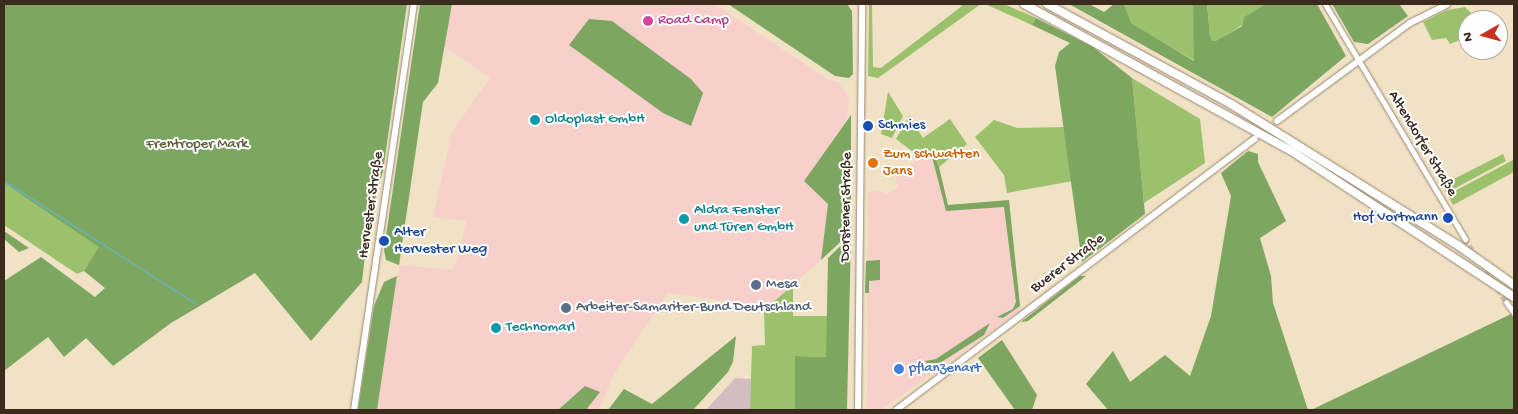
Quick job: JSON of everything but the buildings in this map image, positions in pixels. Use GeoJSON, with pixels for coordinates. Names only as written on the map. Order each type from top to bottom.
{"type":"FeatureCollection","features":[{"type":"Feature","properties":{"kind":"highway"},"geometry":{"type":"LineString","coordinates":[[1024,4],[1290,150],[1514,296]]}},
{"type":"Feature","properties":{"kind":"highway"},"geometry":{"type":"LineString","coordinates":[[1048,4],[1231,104],[1459,246],[1514,285]]}},
{"type":"Feature","properties":{"kind":"main road","name":"Hervester Straße"},"geometry":{"type":"LineString","coordinates":[[354,410],[414,4]]}},
{"type":"Feature","properties":{"kind":"main road","name":"Dorstener Straße"},"geometry":{"type":"LineString","coordinates":[[859,409],[862,4]]}},
{"type":"Feature","properties":{"kind":"main road"},"geometry":{"type":"LineString","coordinates":[[1277,121],[1410,23],[1448,4]]}},
{"type":"Feature","properties":{"kind":"main road","name":"Buerer Straße"},"geometry":{"type":"LineString","coordinates":[[896,410],[1255,138]]}},
{"type":"Feature","properties":{"kind":"street","name":"Altendorfer Straße"},"geometry":{"type":"LineString","coordinates":[[1325,4],[1465,239]]}},
{"type":"Feature","properties":{"kind":"street"},"geometry":{"type":"LineString","coordinates":[[1506,302],[1514,313]]}},
{"type":"Feature","properties":{"kind":"shaded area"},"geometry":{"type":"Polygon","coordinates":[[[452,4],[715,4],[828,80],[838,82],[849,98],[847,119],[804,181],[828,204],[821,260],[764,310],[748,308],[739,303],[668,293],[614,374],[599,410],[377,410],[399,265],[453,270],[462,242],[466,221],[433,217],[452,132],[490,78],[444,46],[452,4]]]}},
{"type":"Feature","properties":{"kind":"shaded area"},"geometry":{"type":"Polygon","coordinates":[[[930,153],[934,153],[939,167],[948,205],[1009,200],[1021,310],[881,410],[867,410],[868,192],[882,191],[885,195],[898,188],[895,175],[930,153]]]}},
{"type":"Feature","properties":{"kind":"shaded area"},"geometry":{"type":"Polygon","coordinates":[[[735,378],[751,379],[750,410],[706,410],[735,378]]]}},
{"type":"Feature","properties":{"kind":"green space","name":"Frentroper Mark"},"geometry":{"type":"Polygon","coordinates":[[[4,4],[407,4],[383,171],[369,220],[362,282],[311,341],[255,273],[171,323],[113,366],[86,338],[64,357],[48,337],[4,371],[4,281],[41,257],[95,297],[105,288],[84,271],[99,247],[4,183],[4,4]]]}},
{"type":"Feature","properties":{"kind":"green space"},"geometry":{"type":"Polygon","coordinates":[[[420,4],[452,4],[438,83],[423,102],[399,265],[386,260],[384,250],[420,4]]]}},
{"type":"Feature","properties":{"kind":"green space"},"geometry":{"type":"Polygon","coordinates":[[[728,4],[847,4],[852,11],[853,74],[849,78],[835,76],[728,4]]]}},
{"type":"Feature","properties":{"kind":"green space"},"geometry":{"type":"Polygon","coordinates":[[[869,4],[872,4],[873,67],[881,68],[962,6],[958,4],[981,4],[878,78],[868,76],[869,4]]]}},
{"type":"Feature","properties":{"kind":"green space"},"geometry":{"type":"Polygon","coordinates":[[[985,4],[1004,4],[1036,18],[1032,25],[985,4]]]}},
{"type":"Feature","properties":{"kind":"green space"},"geometry":{"type":"Polygon","coordinates":[[[1069,4],[1089,4],[1104,12],[1114,4],[1124,4],[1131,23],[1194,61],[1193,4],[1207,4],[1210,36],[1212,41],[1216,41],[1242,26],[1244,17],[1265,4],[1317,4],[1346,56],[1272,117],[1069,4]]]}},
{"type":"Feature","properties":{"kind":"green space"},"geometry":{"type":"Polygon","coordinates":[[[1124,4],[1193,4],[1195,61],[1130,23],[1124,4]]]}},
{"type":"Feature","properties":{"kind":"green space"},"geometry":{"type":"Polygon","coordinates":[[[1207,4],[1265,4],[1244,17],[1242,25],[1217,41],[1212,41],[1207,4]]]}},
{"type":"Feature","properties":{"kind":"green space"},"geometry":{"type":"Polygon","coordinates":[[[1332,4],[1399,4],[1408,16],[1368,44],[1354,42],[1332,4]]]}},
{"type":"Feature","properties":{"kind":"green space"},"geometry":{"type":"Polygon","coordinates":[[[1465,7],[1468,10],[1458,10],[1458,41],[1450,44],[1446,38],[1432,40],[1423,22],[1447,10],[1465,7]]]}},
{"type":"Feature","properties":{"kind":"green space"},"geometry":{"type":"Polygon","coordinates":[[[1036,18],[1093,47],[1132,78],[1145,214],[1082,262],[1055,66],[1059,52],[1070,43],[1032,25],[1036,18]]]}},
{"type":"Feature","properties":{"kind":"green space"},"geometry":{"type":"Polygon","coordinates":[[[589,19],[612,21],[691,79],[703,93],[691,126],[663,113],[569,45],[589,19]]]}},
{"type":"Feature","properties":{"kind":"green space"},"geometry":{"type":"Polygon","coordinates":[[[1132,78],[1200,119],[1205,163],[1144,203],[1132,78]]]}},
{"type":"Feature","properties":{"kind":"green space"},"geometry":{"type":"Polygon","coordinates":[[[888,92],[903,116],[892,138],[881,134],[888,92]]]}},
{"type":"Feature","properties":{"kind":"green space"},"geometry":{"type":"Polygon","coordinates":[[[851,115],[851,232],[821,260],[828,204],[804,181],[851,115]]]}},
{"type":"Feature","properties":{"kind":"green space"},"geometry":{"type":"Polygon","coordinates":[[[909,116],[923,138],[950,119],[967,144],[939,167],[930,150],[921,158],[896,139],[909,116]]]}},
{"type":"Feature","properties":{"kind":"green space"},"geometry":{"type":"Polygon","coordinates":[[[994,120],[1017,128],[1065,127],[1073,181],[1007,193],[1004,175],[975,137],[994,120]]]}},
{"type":"Feature","properties":{"kind":"green space"},"geometry":{"type":"Polygon","coordinates":[[[930,149],[939,167],[948,205],[1009,200],[1020,306],[1003,318],[997,317],[1013,309],[1016,302],[1004,207],[946,211],[930,149]]]}},
{"type":"Feature","properties":{"kind":"green space"},"geometry":{"type":"Polygon","coordinates":[[[1248,151],[1258,154],[1258,162],[1286,221],[1260,238],[1271,276],[1273,303],[1308,410],[1108,410],[1086,384],[1113,351],[1130,382],[1165,355],[1190,376],[1211,316],[1231,196],[1221,173],[1248,151]]]}},
{"type":"Feature","properties":{"kind":"green space"},"geometry":{"type":"Polygon","coordinates":[[[1503,154],[1506,161],[1446,193],[1442,185],[1503,154]]]}},
{"type":"Feature","properties":{"kind":"green space"},"geometry":{"type":"Polygon","coordinates":[[[1513,160],[1514,172],[1453,205],[1448,196],[1453,192],[1513,160]]]}},
{"type":"Feature","properties":{"kind":"green space"},"geometry":{"type":"Polygon","coordinates":[[[4,183],[100,247],[84,271],[77,274],[4,225],[4,183]]]}},
{"type":"Feature","properties":{"kind":"green space"},"geometry":{"type":"Polygon","coordinates":[[[4,231],[29,248],[19,252],[4,239],[4,231]]]}},
{"type":"Feature","properties":{"kind":"green space"},"geometry":{"type":"Polygon","coordinates":[[[851,236],[847,410],[795,410],[795,356],[826,357],[828,258],[851,236]]]}},
{"type":"Feature","properties":{"kind":"green space"},"geometry":{"type":"Polygon","coordinates":[[[880,260],[880,280],[869,281],[869,293],[865,293],[866,261],[880,260]]]}},
{"type":"Feature","properties":{"kind":"green space"},"geometry":{"type":"Polygon","coordinates":[[[397,276],[377,410],[358,410],[374,306],[384,282],[397,276]]]}},
{"type":"Feature","properties":{"kind":"green space"},"geometry":{"type":"Polygon","coordinates":[[[1080,276],[1086,276],[1028,321],[1021,322],[1080,276]]]}},
{"type":"Feature","properties":{"kind":"green space"},"geometry":{"type":"Polygon","coordinates":[[[793,285],[793,316],[827,316],[827,357],[795,356],[795,410],[750,410],[752,346],[765,345],[764,310],[793,285]]]}},
{"type":"Feature","properties":{"kind":"green space"},"geometry":{"type":"Polygon","coordinates":[[[1511,314],[1514,319],[1514,410],[1311,410],[1511,314]]]}},
{"type":"Feature","properties":{"kind":"green space"},"geometry":{"type":"Polygon","coordinates":[[[990,323],[984,335],[932,368],[925,361],[936,359],[990,323]]]}},
{"type":"Feature","properties":{"kind":"green space"},"geometry":{"type":"Polygon","coordinates":[[[736,336],[733,362],[728,372],[693,410],[608,410],[624,389],[652,404],[736,336]]]}},
{"type":"Feature","properties":{"kind":"green space"},"geometry":{"type":"Polygon","coordinates":[[[1002,340],[1037,395],[1032,410],[1015,410],[978,358],[1002,340]]]}},
{"type":"Feature","properties":{"kind":"green space"},"geometry":{"type":"Polygon","coordinates":[[[585,386],[600,392],[586,410],[558,410],[585,386]]]}},
{"type":"Feature","properties":{"kind":"waterway"},"geometry":{"type":"LineString","coordinates":[[4,181],[196,304]]}},
{"type":"Feature","properties":{"kind":"tunnel"},"geometry":{"type":"LineString","coordinates":[[1465,239],[1477,257]]}},
{"type":"Feature","properties":{"kind":"tunnel"},"geometry":{"type":"LineString","coordinates":[[1482,264],[1506,302]]}},
{"type":"Feature","properties":{"kind":"place","name":"Road Camp"},"geometry":{"type":"Point","coordinates":[648,21]}},
{"type":"Feature","properties":{"kind":"place","name":"Oldoplast GmbH"},"geometry":{"type":"Point","coordinates":[535,120]}},
{"type":"Feature","properties":{"kind":"place","name":"Schmies"},"geometry":{"type":"Point","coordinates":[868,126]}},
{"type":"Feature","properties":{"kind":"place","name":"Zum schwatten Jans"},"geometry":{"type":"Point","coordinates":[873,163]}},
{"type":"Feature","properties":{"kind":"place","name":"Hof Vortmann"},"geometry":{"type":"Point","coordinates":[1448,218]}},
{"type":"Feature","properties":{"kind":"place","name":"Aldra Fenster und Türen GmbH"},"geometry":{"type":"Point","coordinates":[684,219]}},
{"type":"Feature","properties":{"kind":"place","name":"Alter Hervester Weg"},"geometry":{"type":"Point","coordinates":[384,241]}},
{"type":"Feature","properties":{"kind":"place","name":"Mesa"},"geometry":{"type":"Point","coordinates":[756,285]}},
{"type":"Feature","properties":{"kind":"place","name":"Arbeiter-Samariter-Bund Deutschland"},"geometry":{"type":"Point","coordinates":[566,308]}},
{"type":"Feature","properties":{"kind":"place","name":"Technomarl"},"geometry":{"type":"Point","coordinates":[496,328]}},
{"type":"Feature","properties":{"kind":"place","name":"pflanzenart"},"geometry":{"type":"Point","coordinates":[899,369]}}]}
